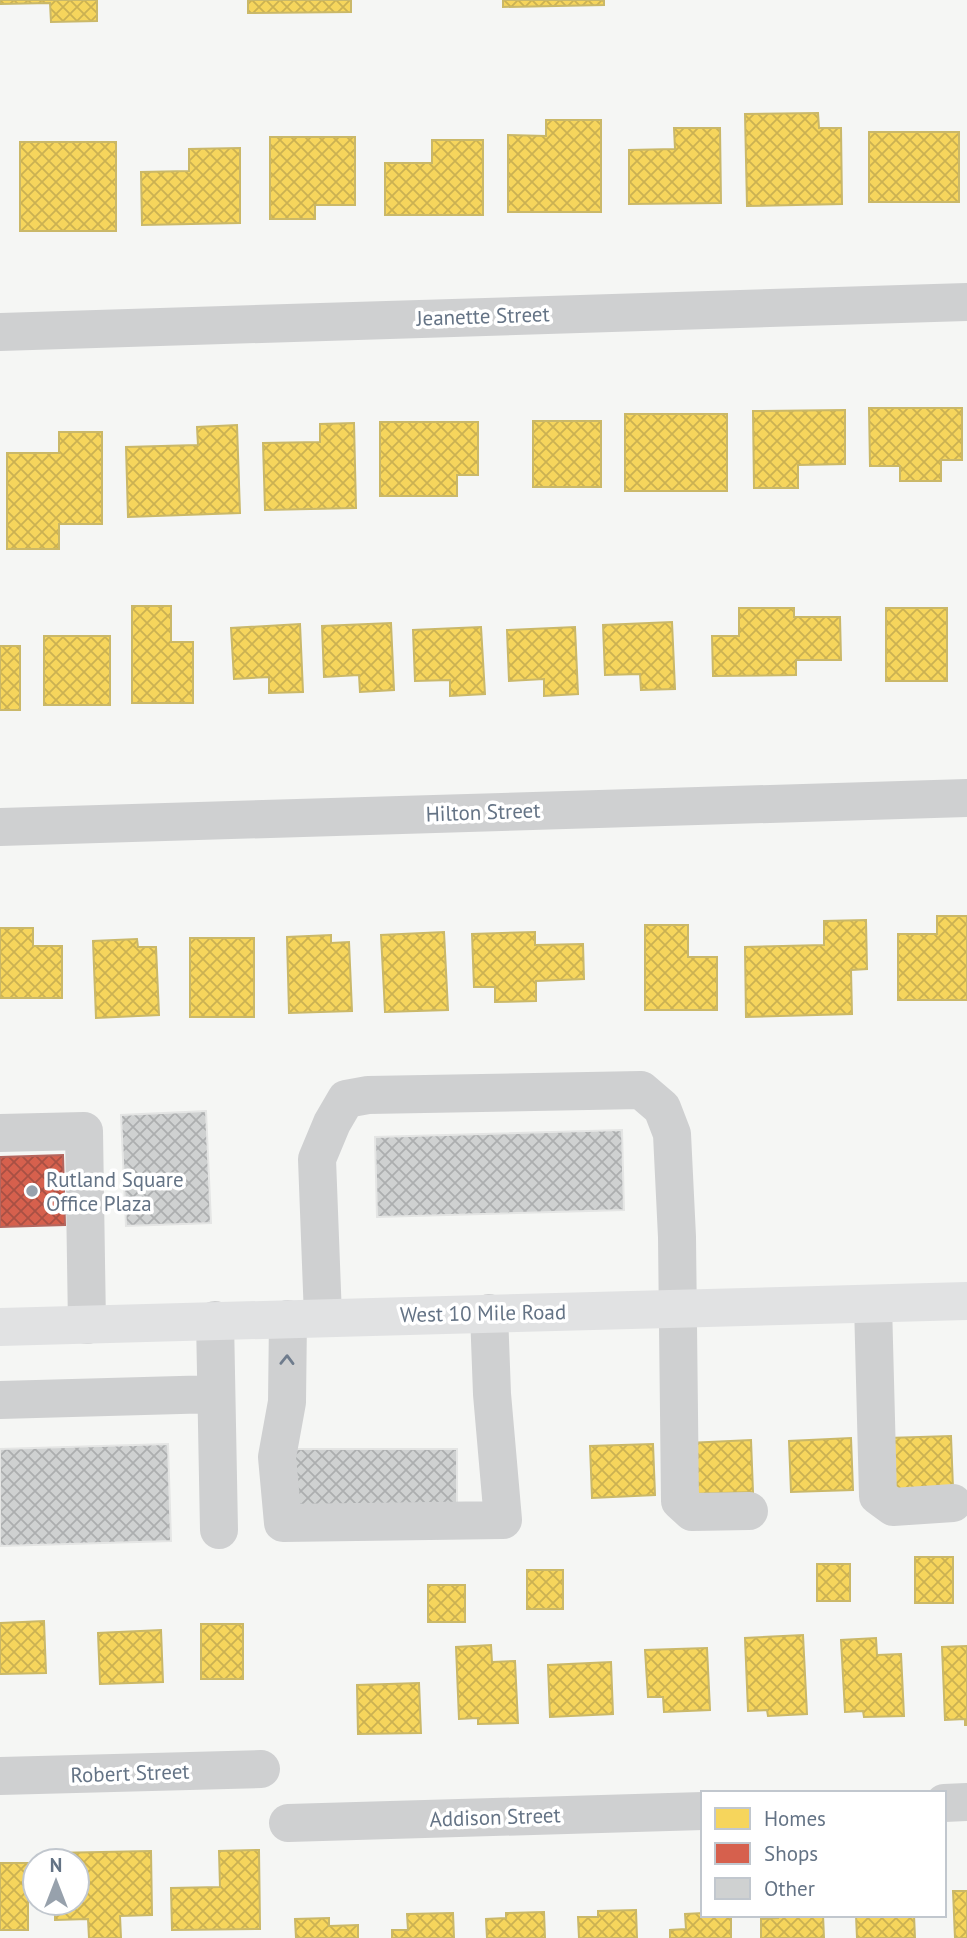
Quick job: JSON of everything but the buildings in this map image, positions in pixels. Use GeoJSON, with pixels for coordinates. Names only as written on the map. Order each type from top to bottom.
{"type":"FeatureCollection","features":[{"type":"Feature","properties":{"kind":"main road","name":"West 10 Mile Road"},"geometry":{"type":"LineString","coordinates":[[0,1327],[967,1301]]}},
{"type":"Feature","properties":{"kind":"street","name":"Jeanette Street"},"geometry":{"type":"LineString","coordinates":[[0,332],[967,302]]}},
{"type":"Feature","properties":{"kind":"street","name":"Hilton Street"},"geometry":{"type":"LineString","coordinates":[[0,827],[967,798]]}},
{"type":"Feature","properties":{"kind":"street"},"geometry":{"type":"LineString","coordinates":[[489,1313],[492,1394],[503,1520],[283,1523],[276,1457],[305,1318],[317,1159],[332,1123],[346,1100],[381,1095],[641,1090],[662,1108],[672,1134],[677,1237],[680,1501],[692,1512],[750,1511]]}},
{"type":"Feature","properties":{"kind":"street"},"geometry":{"type":"LineString","coordinates":[[0,1133],[84,1132],[87,1325]]}},
{"type":"Feature","properties":{"kind":"street"},"geometry":{"type":"LineString","coordinates":[[873,1304],[878,1496],[893,1507],[953,1503]]}},
{"type":"Feature","properties":{"kind":"street"},"geometry":{"type":"LineString","coordinates":[[215,1320],[219,1530]]}},
{"type":"Feature","properties":{"kind":"street"},"geometry":{"type":"LineString","coordinates":[[0,1400],[216,1394]]}},
{"type":"Feature","properties":{"kind":"street","name":"Robert Street"},"geometry":{"type":"LineString","coordinates":[[0,1776],[261,1769]]}},
{"type":"Feature","properties":{"kind":"street"},"geometry":{"type":"LineString","coordinates":[[946,1803],[967,1802]]}},
{"type":"Feature","properties":{"kind":"street","name":"Addison Street"},"geometry":{"type":"LineString","coordinates":[[288,1823],[701,1811]]}},
{"type":"Feature","properties":{"kind":"place","name":"Rutland Square Office Plaza"},"geometry":{"type":"Point","coordinates":[32,1191]}}]}
